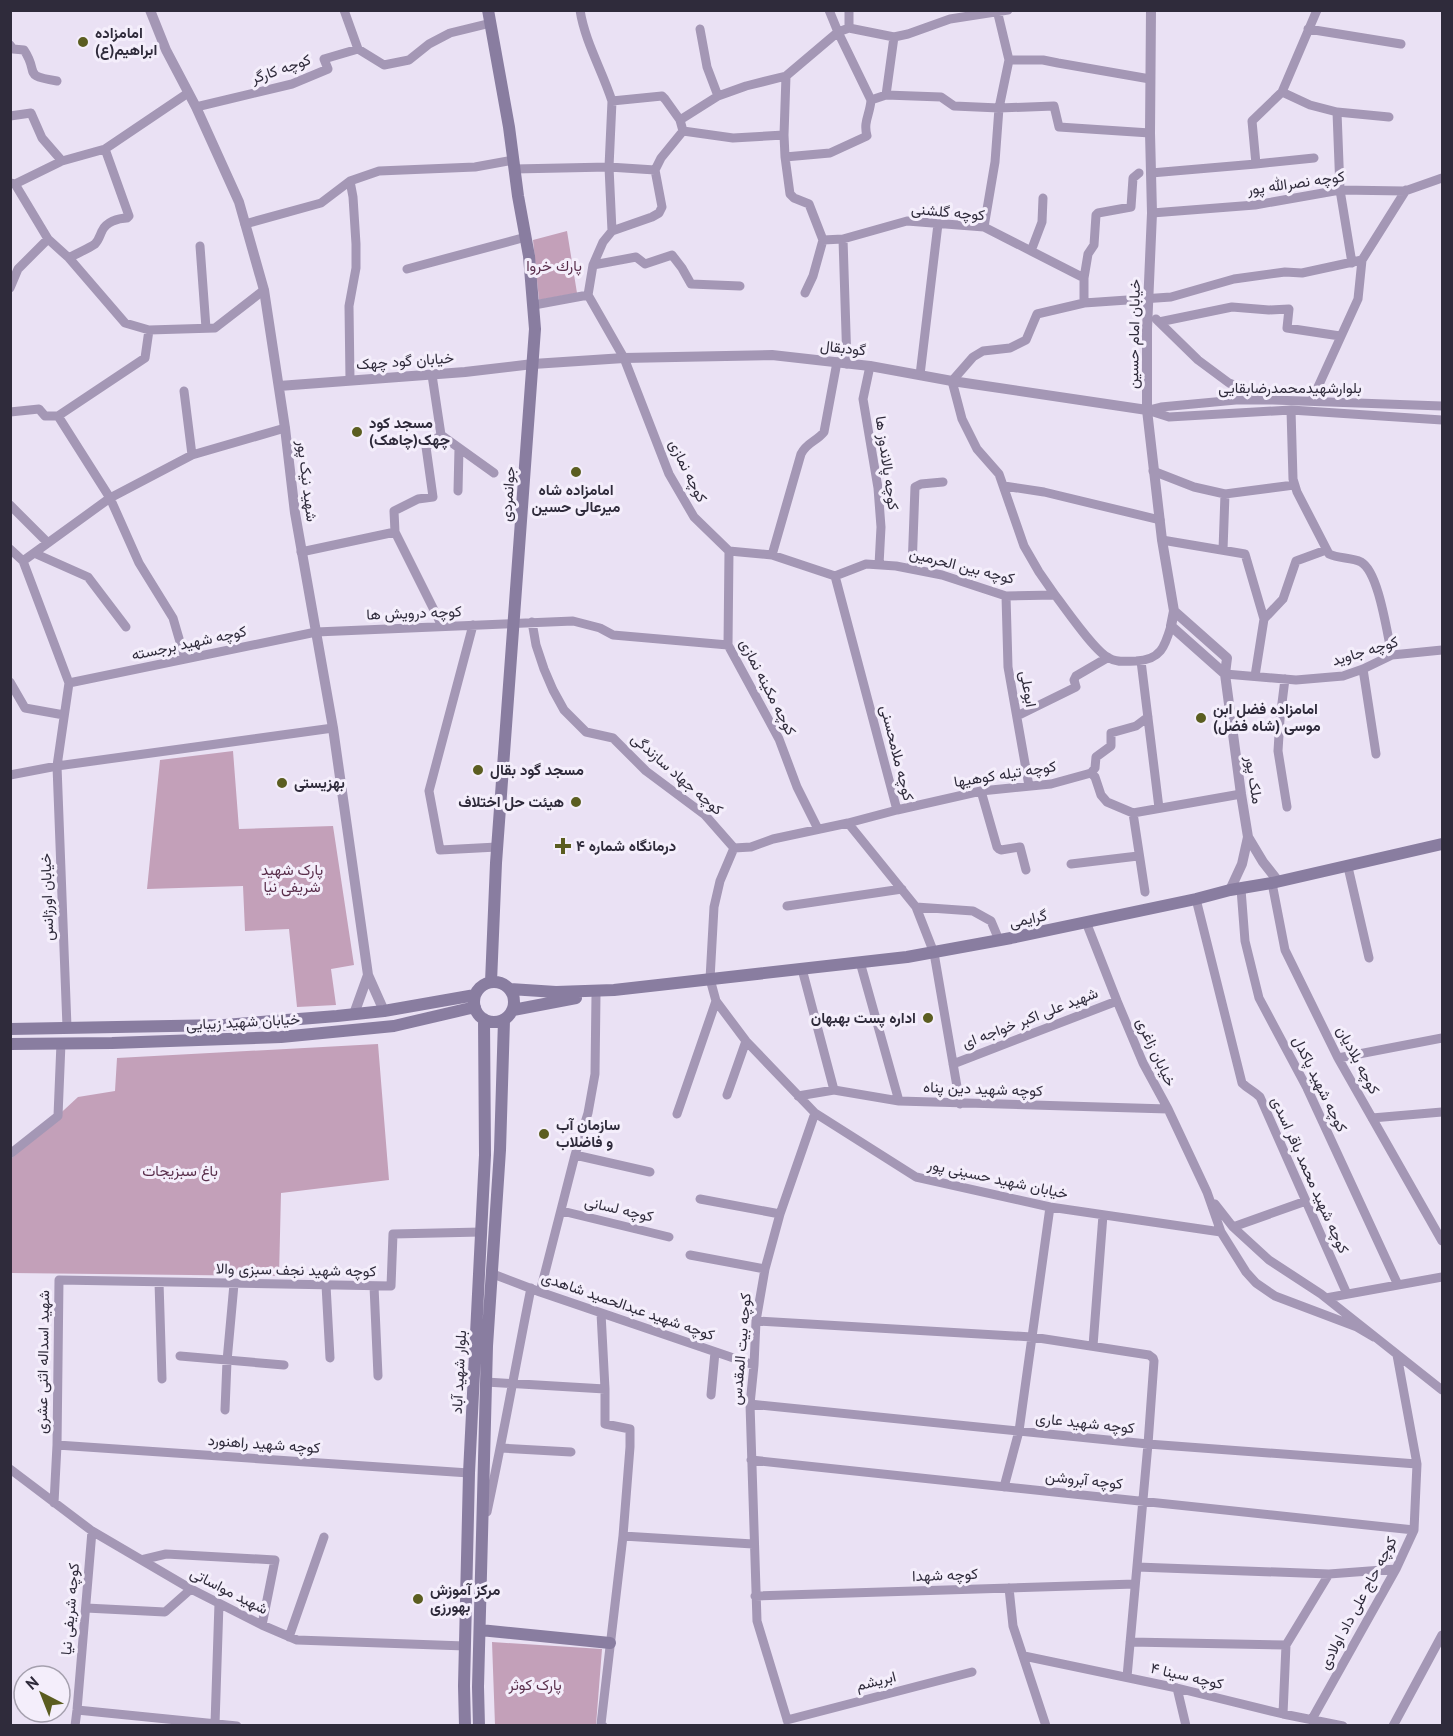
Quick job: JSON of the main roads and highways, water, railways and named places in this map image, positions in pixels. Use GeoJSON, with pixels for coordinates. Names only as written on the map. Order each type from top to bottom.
{"type":"FeatureCollection","features":[{"type":"Feature","properties":{"kind":"main road","name":"جوانمردی"},"geometry":{"type":"LineString","coordinates":[[488,10],[526,237],[536,328],[497,847],[491,982]]}},
{"type":"Feature","properties":{"kind":"main road","name":"گرایمی"},"geometry":{"type":"LineString","coordinates":[[614,990],[934,953],[1348,867],[1443,844]]}},
{"type":"Feature","properties":{"kind":"main road"},"geometry":{"type":"LineString","coordinates":[[508,1015],[514,997],[510,989],[501,983],[491,982],[482,986],[475,1001],[479,1015],[484,1020],[490,1021],[614,990]]}},
{"type":"Feature","properties":{"kind":"main road"},"geometry":{"type":"LineString","coordinates":[[510,989],[556,992],[614,990]]}},
{"type":"Feature","properties":{"kind":"main road","name":"خیابان شهید زیبایی"},"geometry":{"type":"LineString","coordinates":[[10,1029],[224,1025],[475,1001]]}},
{"type":"Feature","properties":{"kind":"main road","name":"خیابان شهید زیبایی"},"geometry":{"type":"LineString","coordinates":[[10,1044],[143,1042],[346,1031],[394,1026],[475,1001]]}},
{"type":"Feature","properties":{"kind":"main road","name":"بلوار شهید آباد"},"geometry":{"type":"LineString","coordinates":[[479,1725],[486,1382],[500,1150],[503,1037],[508,1015]]}},
{"type":"Feature","properties":{"kind":"main road","name":"بلوار شهید آباد"},"geometry":{"type":"LineString","coordinates":[[465,1725],[469,1473],[485,1155],[484,1020]]}},
{"type":"Feature","properties":{"kind":"main road"},"geometry":{"type":"LineString","coordinates":[[143,1026],[143,1042]]}},
{"type":"Feature","properties":{"kind":"main road"},"geometry":{"type":"LineString","coordinates":[[485,1036],[503,1037]]}},
{"type":"Feature","properties":{"kind":"main road"},"geometry":{"type":"LineString","coordinates":[[480,1630],[610,1643]]}},
{"type":"Feature","properties":{"kind":"place","name":"امامزاده ابراهیم(ع)"},"geometry":{"type":"Point","coordinates":[83,42]}},
{"type":"Feature","properties":{"kind":"place","name":"مسجد کود چهک(چاهک)"},"geometry":{"type":"Point","coordinates":[357,432]}},
{"type":"Feature","properties":{"kind":"place","name":"امامزاده شاه میرعالی حسین"},"geometry":{"type":"Point","coordinates":[576,472]}},
{"type":"Feature","properties":{"kind":"place","name":"امامزاده فضل ابن موسی (شاه فضل)"},"geometry":{"type":"Point","coordinates":[1201,718]}},
{"type":"Feature","properties":{"kind":"place","name":"مسجد گود بقال"},"geometry":{"type":"Point","coordinates":[478,770]}},
{"type":"Feature","properties":{"kind":"place","name":"بهزیستی"},"geometry":{"type":"Point","coordinates":[282,783]}},
{"type":"Feature","properties":{"kind":"place","name":"هیئت حل اختلاف"},"geometry":{"type":"Point","coordinates":[576,802]}},
{"type":"Feature","properties":{"kind":"place","name":"درمانگاه شماره ۴"},"geometry":{"type":"Point","coordinates":[563,846]}},
{"type":"Feature","properties":{"kind":"place","name":"اداره پست بهبهان"},"geometry":{"type":"Point","coordinates":[928,1018]}},
{"type":"Feature","properties":{"kind":"place","name":"سازمان آب و فاضلاب"},"geometry":{"type":"Point","coordinates":[544,1134]}},
{"type":"Feature","properties":{"kind":"place","name":"مرکز آموزش بهورزی"},"geometry":{"type":"Point","coordinates":[418,1599]}},
{"type":"Feature","properties":{"kind":"park label","name":"پارك خروا"},"geometry":{"type":"Point","coordinates":[554,266]}},
{"type":"Feature","properties":{"kind":"park label","name":"پارک شهید شریفی نیا"},"geometry":{"type":"Point","coordinates":[292,878]}},
{"type":"Feature","properties":{"kind":"park label","name":"باغ سبزیجات"},"geometry":{"type":"Point","coordinates":[180,1171]}},
{"type":"Feature","properties":{"kind":"park label","name":"پارک کوثر"},"geometry":{"type":"Point","coordinates":[535,1685]}}]}
